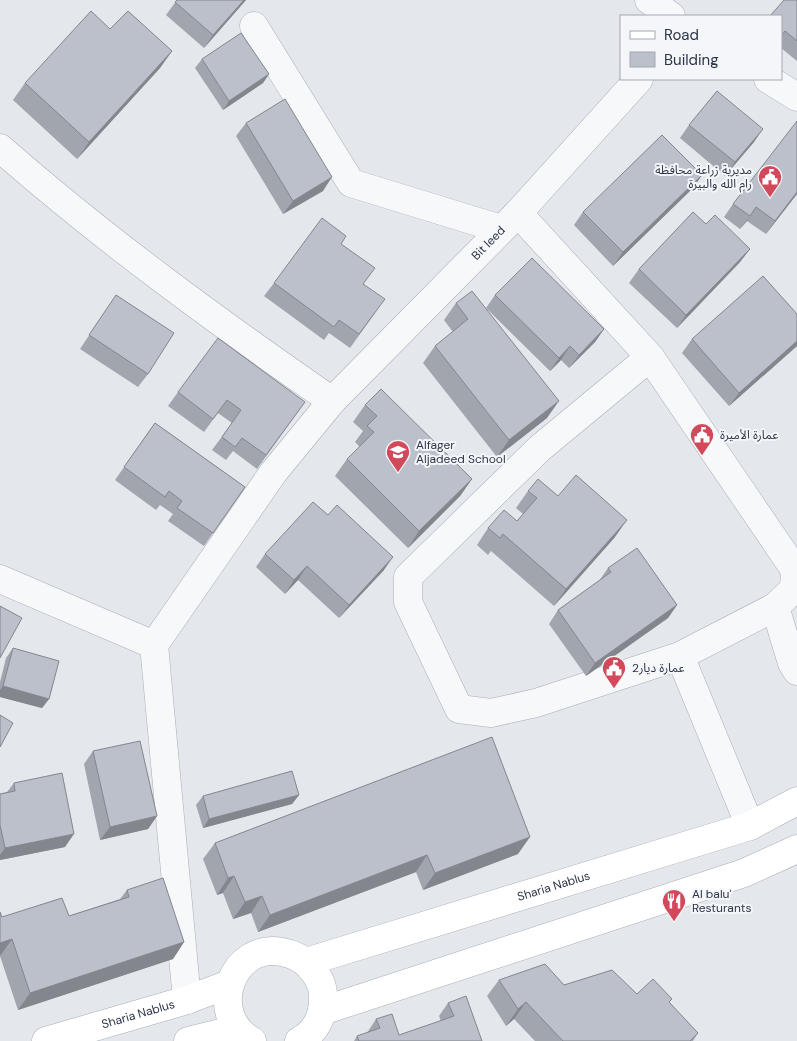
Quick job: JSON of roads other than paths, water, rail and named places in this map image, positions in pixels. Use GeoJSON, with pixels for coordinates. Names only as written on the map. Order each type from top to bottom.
{"type":"FeatureCollection","features":[{"type":"Feature","properties":{"kind":"main road","name":"Sharia Nablus"},"geometry":{"type":"LineString","coordinates":[[306,962],[750,826],[797,801]]}},
{"type":"Feature","properties":{"kind":"main road"},"geometry":{"type":"LineString","coordinates":[[312,1031],[744,873],[797,849]]}},
{"type":"Feature","properties":{"kind":"main road"},"geometry":{"type":"LineString","coordinates":[[245,1035],[231,1019],[227,995],[230,984],[237,970],[248,959],[262,953],[277,951],[292,954],[306,962],[315,972],[321,984],[324,998],[312,1031]]}},
{"type":"Feature","properties":{"kind":"main road","name":"Sharia Nablus"},"geometry":{"type":"LineString","coordinates":[[46,1041],[187,1000],[230,984]]}},
{"type":"Feature","properties":{"kind":"main road"},"geometry":{"type":"LineString","coordinates":[[188,1041],[245,1035]]}},
{"type":"Feature","properties":{"kind":"street"},"geometry":{"type":"LineString","coordinates":[[649,0],[670,15]]}},
{"type":"Feature","properties":{"kind":"street"},"geometry":{"type":"LineString","coordinates":[[254,26],[351,183],[510,221],[650,357],[795,570],[794,589],[775,607],[680,656],[536,703],[490,713],[459,708],[408,602],[408,577],[540,448],[650,357]]}},
{"type":"Feature","properties":{"kind":"street","name":"Bit leed"},"geometry":{"type":"LineString","coordinates":[[154,645],[273,472],[332,401],[510,221],[638,80]]}},
{"type":"Feature","properties":{"kind":"street"},"geometry":{"type":"LineString","coordinates":[[770,80],[797,97]]}},
{"type":"Feature","properties":{"kind":"street"},"geometry":{"type":"LineString","coordinates":[[0,148],[44,187],[122,249],[274,361],[332,401]]}},
{"type":"Feature","properties":{"kind":"street"},"geometry":{"type":"LineString","coordinates":[[0,579],[154,645],[187,1000]]}},
{"type":"Feature","properties":{"kind":"street"},"geometry":{"type":"LineString","coordinates":[[775,607],[792,663],[797,671]]}},
{"type":"Feature","properties":{"kind":"street"},"geometry":{"type":"LineString","coordinates":[[680,656],[750,826]]}},
{"type":"Feature","properties":{"kind":"place","name":"مديرية زراعة محافظة رام الله والبيرة"},"geometry":{"type":"Point","coordinates":[770,198]}},
{"type":"Feature","properties":{"kind":"place","name":"عمارة الأميرة"},"geometry":{"type":"Point","coordinates":[702,456]}},
{"type":"Feature","properties":{"kind":"place","name":"Alfager Aljadeed School"},"geometry":{"type":"Point","coordinates":[398,473]}},
{"type":"Feature","properties":{"kind":"place","name":"عمارة ديار2"},"geometry":{"type":"Point","coordinates":[614,689]}},
{"type":"Feature","properties":{"kind":"place","name":"Al balu' Resturants"},"geometry":{"type":"Point","coordinates":[674,922]}}]}
